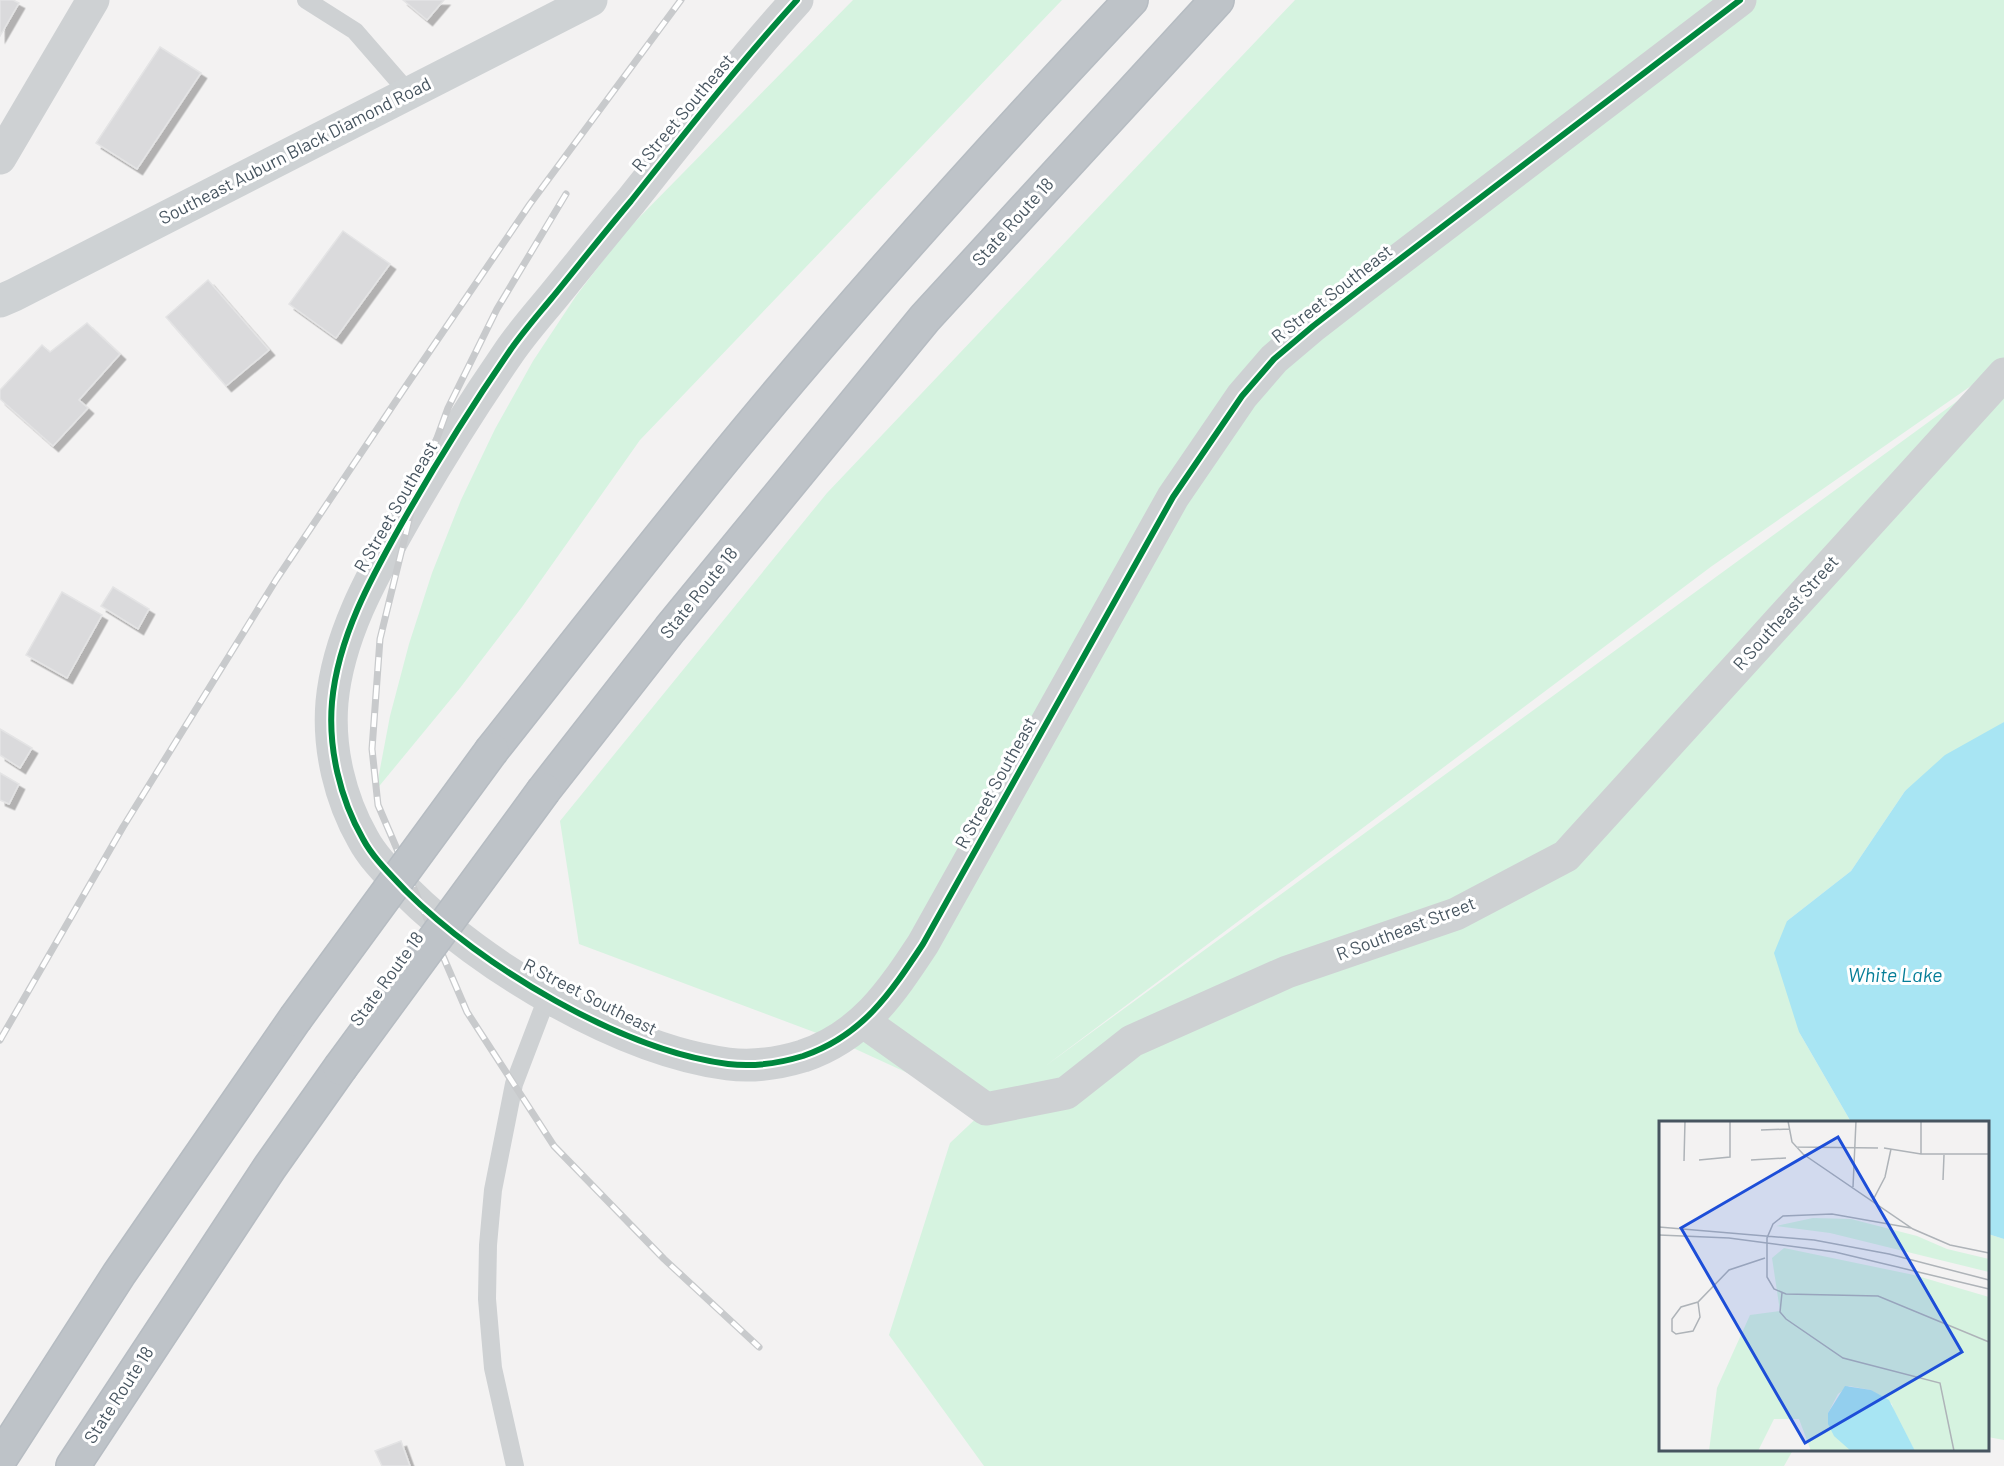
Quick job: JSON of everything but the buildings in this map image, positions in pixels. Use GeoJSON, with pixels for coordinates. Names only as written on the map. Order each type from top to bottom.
{"type":"FeatureCollection","features":[{"type":"Feature","properties":{"kind":"highway"},"geometry":{"type":"LineString","coordinates":[[0,1459],[119,1274],[295,1019],[492,750],[626,579],[756,420],[1018,120],[1131,0]]}},
{"type":"Feature","properties":{"kind":"highway","name":"State Route 18"},"geometry":{"type":"LineString","coordinates":[[73,1466],[270,1167],[544,790],[677,620],[925,318],[1217,0]]}},
{"type":"Feature","properties":{"kind":"main road","name":"Southeast Auburn Black Diamond Road"},"geometry":{"type":"LineString","coordinates":[[0,301],[584,1]]}},
{"type":"Feature","properties":{"kind":"street"},"geometry":{"type":"LineString","coordinates":[[0,158],[93,0]]}},
{"type":"Feature","properties":{"kind":"street","name":"R Street Southeast"},"geometry":{"type":"LineString","coordinates":[[797,0],[679,140],[511,349],[423,486],[366,588],[344,648],[332,698],[331,734],[346,806],[365,843],[394,878],[421,905],[491,960],[548,995],[612,1029],[656,1047],[696,1059],[732,1065],[765,1064],[802,1056],[838,1041],[864,1022],[891,992],[923,944],[1173,497],[1242,396],[1274,359],[1313,326],[1740,0]]}},
{"type":"Feature","properties":{"kind":"street","name":"R Southeast Street"},"geometry":{"type":"LineString","coordinates":[[864,1022],[986,1109],[1065,1093],[1132,1041],[1287,972],[1456,914],[1566,856],[2004,374]]}},
{"type":"Feature","properties":{"kind":"lane"},"geometry":{"type":"LineString","coordinates":[[306,0],[355,31],[408,92]]}},
{"type":"Feature","properties":{"kind":"lane"},"geometry":{"type":"LineString","coordinates":[[515,1466],[493,1368],[487,1299],[488,1245],[493,1190],[514,1084],[548,995]]}},
{"type":"Feature","properties":{"kind":"green space"},"geometry":{"type":"Polygon","coordinates":[[[853,0],[1062,0],[640,440],[522,607],[460,688],[376,790],[390,716],[409,644],[432,573],[461,500],[495,429],[533,361],[576,296],[624,233],[853,0]]]}},
{"type":"Feature","properties":{"kind":"green space"},"geometry":{"type":"Polygon","coordinates":[[[1295,0],[2004,0],[2004,363],[1712,566],[1044,1067],[2004,367],[2004,722],[1905,791],[1851,871],[1787,921],[1799,1032],[1850,1121],[1659,1121],[1659,1451],[1792,1451],[1784,1466],[984,1466],[889,1335],[950,1143],[986,1109],[838,1041],[579,944],[560,821],[827,493],[1295,0]]]}},
{"type":"Feature","properties":{"kind":"green space"},"geometry":{"type":"Polygon","coordinates":[[[1989,1234],[2004,1239],[2004,1440],[1989,1437],[1989,1234]]]}},
{"type":"Feature","properties":{"kind":"water","name":"White Lake"},"geometry":{"type":"Polygon","coordinates":[[[2004,722],[2004,1239],[1989,1234],[1989,1121],[1850,1121],[1799,1032],[1774,953],[1787,921],[1851,871],[1905,791],[1945,755],[2004,722]]]}},
{"type":"Feature","properties":{"kind":"railway"},"geometry":{"type":"LineString","coordinates":[[0,1040],[123,827],[276,580],[530,204],[681,0]]}},
{"type":"Feature","properties":{"kind":"railway"},"geometry":{"type":"LineString","coordinates":[[566,194],[497,309],[448,408],[413,504],[380,639],[372,749],[378,805],[467,1012],[554,1146],[664,1259],[759,1347]]}},
{"type":"Feature","properties":{"kind":"cycle path"},"geometry":{"type":"LineString","coordinates":[[797,0],[733,74],[524,331],[481,394],[415,501],[368,587],[341,654],[335,678],[331,719],[337,773],[355,824],[367,846],[383,866],[437,920],[513,975],[555,1001],[599,1023],[643,1042],[687,1056],[737,1065],[785,1061],[824,1047],[858,1025],[899,980],[923,944],[1173,497],[1242,396],[1274,359],[1362,288],[1740,0]]}}]}
